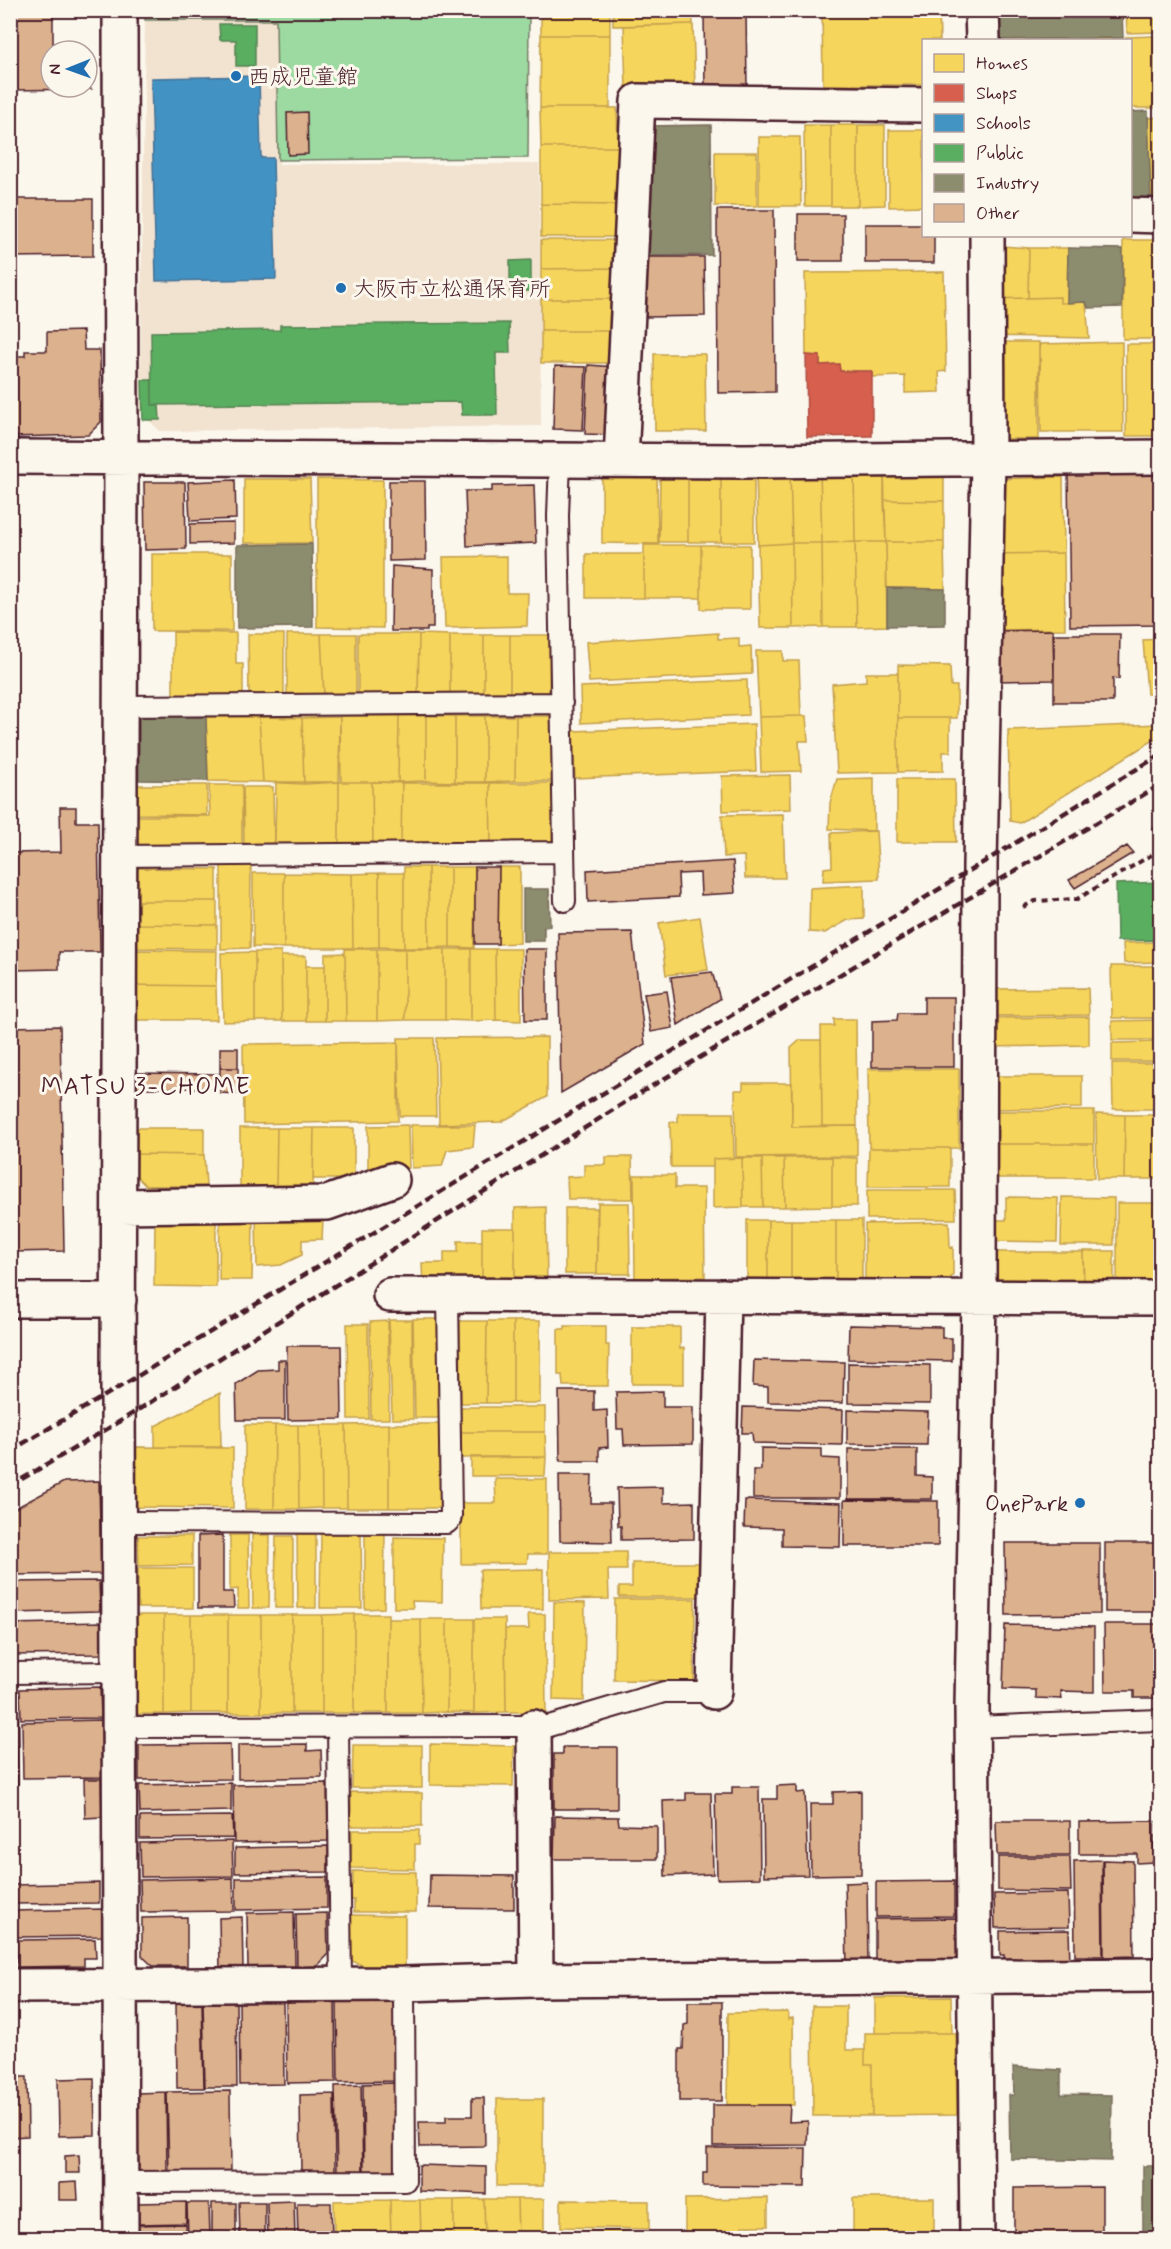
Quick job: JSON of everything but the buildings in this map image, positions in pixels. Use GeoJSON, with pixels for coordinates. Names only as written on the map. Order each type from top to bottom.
{"type":"FeatureCollection","features":[{"type":"Feature","properties":{"kind":"street"},"geometry":{"type":"LineString","coordinates":[[120,10],[121,2238]]}},
{"type":"Feature","properties":{"kind":"street"},"geometry":{"type":"LineString","coordinates":[[982,10],[983,39]]}},
{"type":"Feature","properties":{"kind":"street"},"geometry":{"type":"LineString","coordinates":[[621,460],[638,101],[922,105]]}},
{"type":"Feature","properties":{"kind":"street"},"geometry":{"type":"LineString","coordinates":[[1132,215],[1161,216]]}},
{"type":"Feature","properties":{"kind":"street"},"geometry":{"type":"LineString","coordinates":[[977,2238],[972,1727],[979,1296],[987,237]]}},
{"type":"Feature","properties":{"kind":"street"},"geometry":{"type":"LineString","coordinates":[[10,457],[560,460],[987,460],[1161,457]]}},
{"type":"Feature","properties":{"kind":"street"},"geometry":{"type":"LineString","coordinates":[[120,1206],[327,1203],[392,1180]]}},
{"type":"Feature","properties":{"kind":"street"},"geometry":{"type":"LineString","coordinates":[[390,1295],[1161,1298]]}},
{"type":"Feature","properties":{"kind":"street"},"geometry":{"type":"LineString","coordinates":[[714,1692],[723,1296]]}},
{"type":"Feature","properties":{"kind":"street"},"geometry":{"type":"LineString","coordinates":[[10,1300],[119,1300]]}},
{"type":"Feature","properties":{"kind":"street"},"geometry":{"type":"LineString","coordinates":[[534,1727],[536,1980]]}},
{"type":"Feature","properties":{"kind":"street"},"geometry":{"type":"LineString","coordinates":[[10,1986],[1161,1975]]}},
{"type":"Feature","properties":{"kind":"lane"},"geometry":{"type":"LineString","coordinates":[[560,460],[558,516],[565,901]]}},
{"type":"Feature","properties":{"kind":"lane"},"geometry":{"type":"LineString","coordinates":[[121,706],[562,703]]}},
{"type":"Feature","properties":{"kind":"lane"},"geometry":{"type":"LineString","coordinates":[[119,856],[564,852]]}},
{"type":"Feature","properties":{"kind":"lane"},"geometry":{"type":"LineString","coordinates":[[119,1522],[447,1523],[451,1516],[448,1296]]}},
{"type":"Feature","properties":{"kind":"lane"},"geometry":{"type":"LineString","coordinates":[[10,1673],[121,1672]]}},
{"type":"Feature","properties":{"kind":"lane"},"geometry":{"type":"LineString","coordinates":[[121,1727],[534,1727],[549,1726],[664,1692],[714,1692]]}},
{"type":"Feature","properties":{"kind":"lane"},"geometry":{"type":"LineString","coordinates":[[972,1727],[1161,1720]]}},
{"type":"Feature","properties":{"kind":"lane"},"geometry":{"type":"LineString","coordinates":[[338,1727],[341,1984]]}},
{"type":"Feature","properties":{"kind":"lane"},"geometry":{"type":"LineString","coordinates":[[121,2182],[405,2181],[404,1984]]}},
{"type":"Feature","properties":{"kind":"path"},"geometry":{"type":"LineString","coordinates":[[980,931],[1035,901],[1077,899],[1161,850]]}},
{"type":"Feature","properties":{"kind":"shaded area","name":"大阪市立松通保育所"},"geometry":{"type":"Polygon","coordinates":[[[145,20],[276,20],[279,164],[539,164],[541,426],[160,431],[140,412],[145,20]]]}},
{"type":"Feature","properties":{"kind":"green space"},"geometry":{"type":"Polygon","coordinates":[[[145,10],[529,11],[528,158],[278,160],[276,20],[145,20],[145,10]]]}},
{"type":"Feature","properties":{"kind":"railway"},"geometry":{"type":"LineString","coordinates":[[10,1451],[118,1388],[1160,755]]}},
{"type":"Feature","properties":{"kind":"railway"},"geometry":{"type":"LineString","coordinates":[[10,1486],[119,1422],[640,1093],[1160,785]]}},
{"type":"Feature","properties":{"kind":"place","name":"西成児童館"},"geometry":{"type":"Point","coordinates":[236,76]}},
{"type":"Feature","properties":{"kind":"place","name":"大阪市立松通保育所"},"geometry":{"type":"Point","coordinates":[341,288]}},
{"type":"Feature","properties":{"kind":"place","name":"OnePark"},"geometry":{"type":"Point","coordinates":[1080,1503]}},
{"type":"Feature","properties":{"kind":"district","name":"MATSU 3-CHOME"},"geometry":{"type":"Point","coordinates":[146,1086]}}]}
